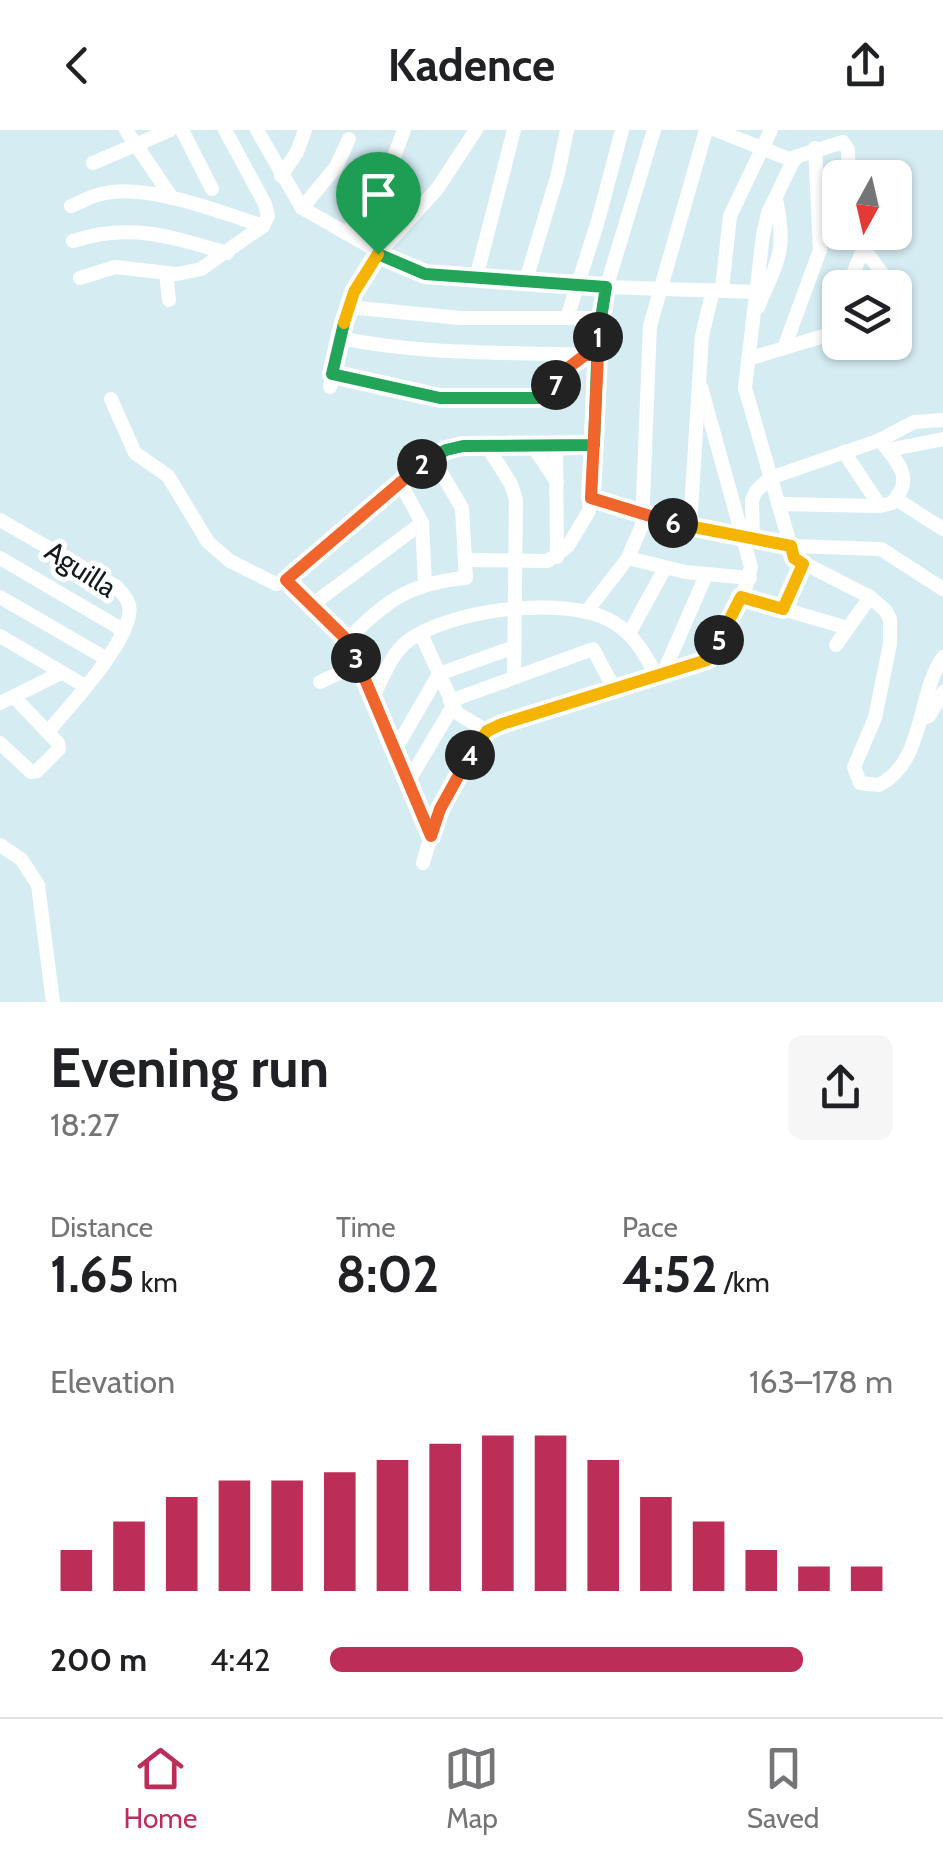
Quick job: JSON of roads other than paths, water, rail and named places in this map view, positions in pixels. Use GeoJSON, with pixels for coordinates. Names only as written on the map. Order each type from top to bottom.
{"type":"FeatureCollection","features":[{"type":"Feature","properties":{"kind":"street"},"geometry":{"type":"LineString","coordinates":[[126,130],[172,198]]}},
{"type":"Feature","properties":{"kind":"street"},"geometry":{"type":"LineString","coordinates":[[93,163],[170,130]]}},
{"type":"Feature","properties":{"kind":"street"},"geometry":{"type":"LineString","coordinates":[[182,130],[212,189]]}},
{"type":"Feature","properties":{"kind":"street"},"geometry":{"type":"LineString","coordinates":[[80,278],[116,266],[166,274],[190,273],[227,253],[263,226],[268,216],[265,204],[225,130]]}},
{"type":"Feature","properties":{"kind":"street"},"geometry":{"type":"LineString","coordinates":[[257,130],[302,208],[378,254],[425,274],[606,287],[759,289]]}},
{"type":"Feature","properties":{"kind":"street"},"geometry":{"type":"LineString","coordinates":[[281,176],[297,152],[305,130]]}},
{"type":"Feature","properties":{"kind":"street"},"geometry":{"type":"LineString","coordinates":[[346,233],[380,194],[404,130]]}},
{"type":"Feature","properties":{"kind":"street"},"geometry":{"type":"LineString","coordinates":[[476,130],[437,189],[378,254],[362,278],[348,307],[331,380],[440,398],[539,398],[554,390],[560,374],[591,355]]}},
{"type":"Feature","properties":{"kind":"street"},"geometry":{"type":"LineString","coordinates":[[476,278],[514,130]]}},
{"type":"Feature","properties":{"kind":"street"},"geometry":{"type":"LineString","coordinates":[[526,280],[567,130]]}},
{"type":"Feature","properties":{"kind":"street"},"geometry":{"type":"LineString","coordinates":[[566,318],[622,130]]}},
{"type":"Feature","properties":{"kind":"street"},"geometry":{"type":"LineString","coordinates":[[466,560],[548,562],[557,557],[584,522],[591,498],[594,445],[591,355],[606,287],[654,130]]}},
{"type":"Feature","properties":{"kind":"street"},"geometry":{"type":"LineString","coordinates":[[588,611],[640,536],[650,326],[706,130]]}},
{"type":"Feature","properties":{"kind":"street"},"geometry":{"type":"LineString","coordinates":[[716,130],[794,161]]}},
{"type":"Feature","properties":{"kind":"street"},"geometry":{"type":"LineString","coordinates":[[690,527],[702,336],[717,290],[730,216],[771,130]]}},
{"type":"Feature","properties":{"kind":"street"},"geometry":{"type":"LineString","coordinates":[[302,208],[336,167],[350,134]]}},
{"type":"Feature","properties":{"kind":"street"},"geometry":{"type":"LineString","coordinates":[[848,160],[844,142],[795,156],[776,198],[782,246],[759,289],[746,395],[794,558],[870,597],[885,610],[892,628],[875,718],[854,767],[860,783],[879,785],[888,781],[908,752],[931,679],[943,657]]}},
{"type":"Feature","properties":{"kind":"street"},"geometry":{"type":"LineString","coordinates":[[784,348],[820,250],[815,148]]}},
{"type":"Feature","properties":{"kind":"street"},"geometry":{"type":"LineString","coordinates":[[71,206],[112,192],[172,198],[263,226]]}},
{"type":"Feature","properties":{"kind":"street"},"geometry":{"type":"LineString","coordinates":[[73,240],[119,230],[174,238],[227,253]]}},
{"type":"Feature","properties":{"kind":"street"},"geometry":{"type":"LineString","coordinates":[[854,270],[862,250],[879,270]]}},
{"type":"Feature","properties":{"kind":"street"},"geometry":{"type":"LineString","coordinates":[[166,274],[169,300]]}},
{"type":"Feature","properties":{"kind":"street"},"geometry":{"type":"LineString","coordinates":[[348,307],[460,318],[599,318]]}},
{"type":"Feature","properties":{"kind":"street"},"geometry":{"type":"LineString","coordinates":[[748,359],[822,337]]}},
{"type":"Feature","properties":{"kind":"street"},"geometry":{"type":"LineString","coordinates":[[340,338],[445,353],[591,355]]}},
{"type":"Feature","properties":{"kind":"street"},"geometry":{"type":"LineString","coordinates":[[700,387],[748,537]]}},
{"type":"Feature","properties":{"kind":"street"},"geometry":{"type":"LineString","coordinates":[[112,399],[135,452],[168,476],[217,552],[269,582],[286,580],[432,456],[463,446],[594,445]]}},
{"type":"Feature","properties":{"kind":"street"},"geometry":{"type":"LineString","coordinates":[[884,445],[914,422],[943,420]]}},
{"type":"Feature","properties":{"kind":"street"},"geometry":{"type":"LineString","coordinates":[[423,864],[440,809],[487,731],[710,656],[750,578],[748,537],[752,500],[770,478],[844,452],[943,439]]}},
{"type":"Feature","properties":{"kind":"street"},"geometry":{"type":"LineString","coordinates":[[778,504],[880,506],[896,499],[904,477],[884,445]]}},
{"type":"Feature","properties":{"kind":"street"},"geometry":{"type":"LineString","coordinates":[[488,446],[514,493],[514,677]]}},
{"type":"Feature","properties":{"kind":"street"},"geometry":{"type":"LineString","coordinates":[[533,446],[556,482]]}},
{"type":"Feature","properties":{"kind":"street"},"geometry":{"type":"LineString","coordinates":[[556,446],[557,557]]}},
{"type":"Feature","properties":{"kind":"street"},"geometry":{"type":"LineString","coordinates":[[844,452],[880,506]]}},
{"type":"Feature","properties":{"kind":"street"},"geometry":{"type":"LineString","coordinates":[[347,640],[386,603],[425,584],[466,578],[462,508],[432,456]]}},
{"type":"Feature","properties":{"kind":"street"},"geometry":{"type":"LineString","coordinates":[[400,482],[422,523],[425,584]]}},
{"type":"Feature","properties":{"kind":"street"},"geometry":{"type":"LineString","coordinates":[[591,498],[643,516],[791,546],[880,549],[943,589]]}},
{"type":"Feature","properties":{"kind":"street"},"geometry":{"type":"LineString","coordinates":[[896,499],[943,529]]}},
{"type":"Feature","properties":{"kind":"street","name":"Aguilla"},"geometry":{"type":"LineString","coordinates":[[0,520],[117,587],[128,602],[130,613],[107,659],[48,732]]}},
{"type":"Feature","properties":{"kind":"street"},"geometry":{"type":"LineString","coordinates":[[313,604],[422,523]]}},
{"type":"Feature","properties":{"kind":"street"},"geometry":{"type":"LineString","coordinates":[[0,558],[123,630]]}},
{"type":"Feature","properties":{"kind":"street"},"geometry":{"type":"LineString","coordinates":[[628,558],[706,575],[750,578]]}},
{"type":"Feature","properties":{"kind":"street"},"geometry":{"type":"LineString","coordinates":[[783,609],[803,564]]}},
{"type":"Feature","properties":{"kind":"street"},"geometry":{"type":"LineString","coordinates":[[629,634],[665,568]]}},
{"type":"Feature","properties":{"kind":"street"},"geometry":{"type":"LineString","coordinates":[[660,675],[706,575]]}},
{"type":"Feature","properties":{"kind":"street"},"geometry":{"type":"LineString","coordinates":[[286,580],[347,640],[431,836]]}},
{"type":"Feature","properties":{"kind":"street"},"geometry":{"type":"LineString","coordinates":[[0,597],[107,659]]}},
{"type":"Feature","properties":{"kind":"street"},"geometry":{"type":"LineString","coordinates":[[741,597],[848,628]]}},
{"type":"Feature","properties":{"kind":"street"},"geometry":{"type":"LineString","coordinates":[[836,645],[870,597]]}},
{"type":"Feature","properties":{"kind":"street"},"geometry":{"type":"LineString","coordinates":[[372,698],[399,650],[422,634],[471,614],[515,610],[588,611],[629,634],[660,675]]}},
{"type":"Feature","properties":{"kind":"street"},"geometry":{"type":"LineString","coordinates":[[422,634],[451,703],[462,718],[487,731]]}},
{"type":"Feature","properties":{"kind":"street"},"geometry":{"type":"LineString","coordinates":[[0,636],[85,686]]}},
{"type":"Feature","properties":{"kind":"street"},"geometry":{"type":"LineString","coordinates":[[395,750],[439,674],[514,648]]}},
{"type":"Feature","properties":{"kind":"street"},"geometry":{"type":"LineString","coordinates":[[408,782],[451,703],[592,649],[616,690]]}},
{"type":"Feature","properties":{"kind":"street"},"geometry":{"type":"LineString","coordinates":[[320,682],[358,664]]}},
{"type":"Feature","properties":{"kind":"street"},"geometry":{"type":"LineString","coordinates":[[0,743],[28,771],[34,772],[59,749],[48,732],[4,700],[61,672]]}},
{"type":"Feature","properties":{"kind":"street"},"geometry":{"type":"LineString","coordinates":[[921,719],[928,716],[943,692]]}},
{"type":"Feature","properties":{"kind":"street"},"geometry":{"type":"LineString","coordinates":[[0,845],[22,859],[38,884],[52,1002]]}}]}
